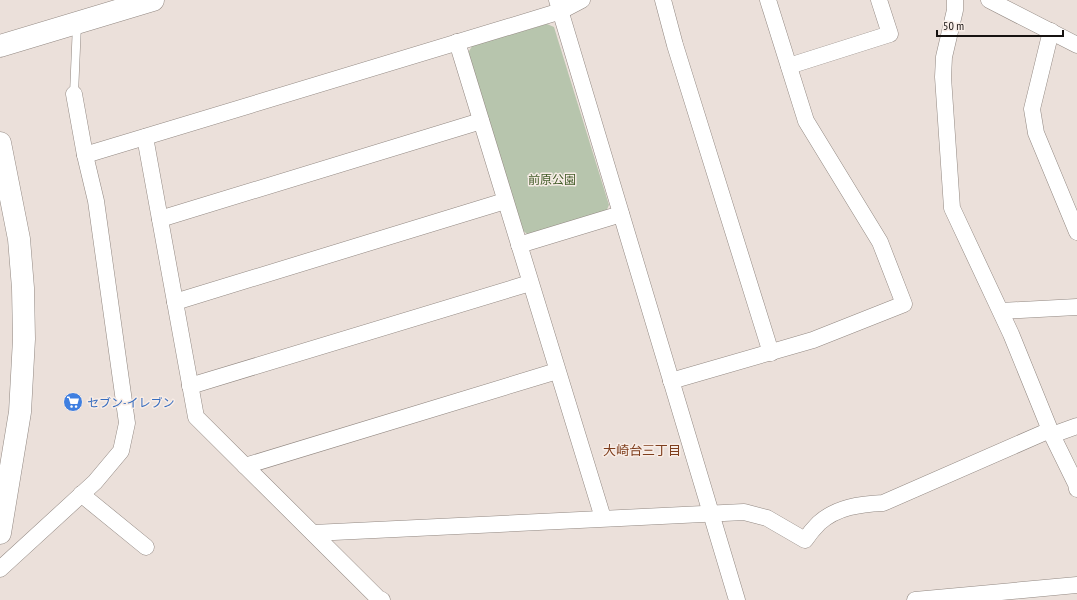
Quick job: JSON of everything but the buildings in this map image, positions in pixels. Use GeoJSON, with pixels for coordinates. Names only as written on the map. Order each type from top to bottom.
{"type":"FeatureCollection","features":[{"type":"Feature","properties":{"kind":"street"},"geometry":{"type":"LineString","coordinates":[[0,46],[152,0]]}},
{"type":"Feature","properties":{"kind":"street"},"geometry":{"type":"LineString","coordinates":[[85,156],[457,42],[559,5],[582,0]]}},
{"type":"Feature","properties":{"kind":"street"},"geometry":{"type":"LineString","coordinates":[[663,0],[675,45],[771,353]]}},
{"type":"Feature","properties":{"kind":"street"},"geometry":{"type":"LineString","coordinates":[[671,381],[813,340],[904,304],[880,242],[806,121],[768,0]]}},
{"type":"Feature","properties":{"kind":"street"},"geometry":{"type":"LineString","coordinates":[[789,66],[890,34],[879,0]]}},
{"type":"Feature","properties":{"kind":"street"},"geometry":{"type":"LineString","coordinates":[[955,0],[955,10],[944,56],[943,77],[952,208],[1001,311],[1051,432],[1077,489]]}},
{"type":"Feature","properties":{"kind":"street"},"geometry":{"type":"LineString","coordinates":[[989,0],[1077,45]]}},
{"type":"Feature","properties":{"kind":"street"},"geometry":{"type":"LineString","coordinates":[[559,5],[737,600]]}},
{"type":"Feature","properties":{"kind":"street"},"geometry":{"type":"LineString","coordinates":[[1051,31],[1032,109],[1036,133],[1077,232]]}},
{"type":"Feature","properties":{"kind":"street"},"geometry":{"type":"LineString","coordinates":[[457,42],[602,518]]}},
{"type":"Feature","properties":{"kind":"street"},"geometry":{"type":"LineString","coordinates":[[0,569],[95,482],[122,451],[128,423],[96,200],[85,156],[74,94]]}},
{"type":"Feature","properties":{"kind":"street"},"geometry":{"type":"LineString","coordinates":[[160,219],[481,121]]}},
{"type":"Feature","properties":{"kind":"street"},"geometry":{"type":"LineString","coordinates":[[145,137],[196,417],[378,598],[382,600]]}},
{"type":"Feature","properties":{"kind":"street"},"geometry":{"type":"LineString","coordinates":[[0,143],[19,239],[23,288],[24,332],[20,412],[0,533]]}},
{"type":"Feature","properties":{"kind":"street"},"geometry":{"type":"LineString","coordinates":[[175,302],[505,201]]}},
{"type":"Feature","properties":{"kind":"street"},"geometry":{"type":"LineString","coordinates":[[519,244],[621,214]]}},
{"type":"Feature","properties":{"kind":"street"},"geometry":{"type":"LineString","coordinates":[[190,386],[530,283]]}},
{"type":"Feature","properties":{"kind":"street"},"geometry":{"type":"LineString","coordinates":[[1001,311],[1077,308]]}},
{"type":"Feature","properties":{"kind":"street"},"geometry":{"type":"LineString","coordinates":[[245,466],[557,371]]}},
{"type":"Feature","properties":{"kind":"street"},"geometry":{"type":"LineString","coordinates":[[312,533],[744,512],[767,518],[805,540],[819,523],[836,511],[862,504],[883,503],[1051,432],[1077,426]]}},
{"type":"Feature","properties":{"kind":"street"},"geometry":{"type":"LineString","coordinates":[[81,494],[146,547]]}},
{"type":"Feature","properties":{"kind":"street"},"geometry":{"type":"LineString","coordinates":[[915,600],[1077,585]]}},
{"type":"Feature","properties":{"kind":"lane"},"geometry":{"type":"LineString","coordinates":[[74,94],[77,23]]}},
{"type":"Feature","properties":{"kind":"green space","name":"前原公園"},"geometry":{"type":"Polygon","coordinates":[[[547,24],[554,27],[609,205],[606,212],[531,237],[517,226],[468,53],[472,46],[547,24]]]}},
{"type":"Feature","properties":{"kind":"place","name":"セブン-イレブン"},"geometry":{"type":"Point","coordinates":[73,402]}},
{"type":"Feature","properties":{"kind":"district","name":"大崎台三丁目"},"geometry":{"type":"Point","coordinates":[642,450]}}]}
